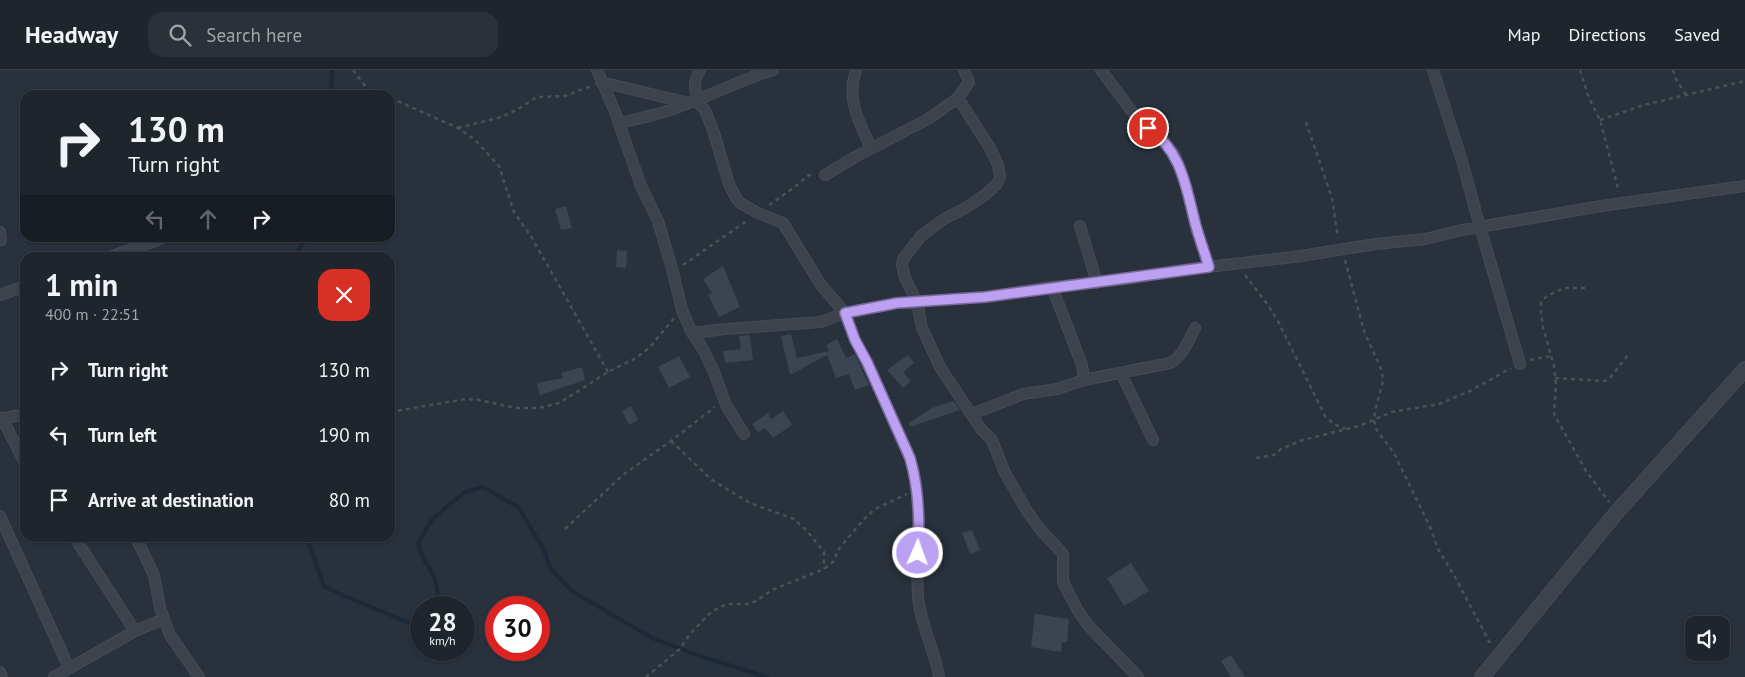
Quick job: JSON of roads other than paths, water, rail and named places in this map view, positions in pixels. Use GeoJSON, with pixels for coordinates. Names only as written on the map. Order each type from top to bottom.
{"type":"FeatureCollection","features":[{"type":"Feature","properties":{"kind":"street"},"geometry":{"type":"LineString","coordinates":[[597,70],[641,186],[658,221],[682,310],[692,333],[703,349],[714,372],[724,400],[744,434]]}},
{"type":"Feature","properties":{"kind":"street"},"geometry":{"type":"LineString","coordinates":[[694,101],[695,79],[700,70]]}},
{"type":"Feature","properties":{"kind":"street"},"geometry":{"type":"LineString","coordinates":[[619,124],[694,101],[742,80],[773,70]]}},
{"type":"Feature","properties":{"kind":"street"},"geometry":{"type":"LineString","coordinates":[[856,70],[852,83],[852,97],[857,117],[871,148]]}},
{"type":"Feature","properties":{"kind":"street"},"geometry":{"type":"LineString","coordinates":[[825,175],[871,148],[928,119],[958,98],[969,82],[964,70]]}},
{"type":"Feature","properties":{"kind":"street"},"geometry":{"type":"LineString","coordinates":[[1101,70],[1133,113],[1169,146],[1174,155],[1188,190],[1196,228],[1209,267]]}},
{"type":"Feature","properties":{"kind":"street"},"geometry":{"type":"LineString","coordinates":[[1433,70],[1462,160],[1520,364]]}},
{"type":"Feature","properties":{"kind":"street"},"geometry":{"type":"LineString","coordinates":[[601,82],[694,101],[705,110],[729,184],[736,198],[758,213],[783,223],[822,286],[845,313],[855,340],[867,362],[910,458],[919,516],[918,596],[920,610],[939,677]]}},
{"type":"Feature","properties":{"kind":"street"},"geometry":{"type":"LineString","coordinates":[[958,98],[990,148],[998,165],[1000,177],[997,184],[985,195],[944,219],[921,236],[903,259],[902,265],[905,278],[917,302],[922,328],[940,367],[981,429],[992,440],[1005,473],[1027,511],[1039,528],[1063,554],[1063,582],[1078,611],[1087,624],[1138,677]]}},
{"type":"Feature","properties":{"kind":"street"},"geometry":{"type":"LineString","coordinates":[[692,333],[821,322],[845,313],[897,303],[985,297],[1294,257],[1435,237],[1480,227],[1622,203],[1745,186]]}},
{"type":"Feature","properties":{"kind":"street"},"geometry":{"type":"LineString","coordinates":[[1080,226],[1098,282]]}},
{"type":"Feature","properties":{"kind":"street"},"geometry":{"type":"LineString","coordinates":[[124,252],[152,242]]}},
{"type":"Feature","properties":{"kind":"street"},"geometry":{"type":"LineString","coordinates":[[1052,287],[1082,365],[1084,380]]}},
{"type":"Feature","properties":{"kind":"street"},"geometry":{"type":"LineString","coordinates":[[0,295],[20,288]]}},
{"type":"Feature","properties":{"kind":"street"},"geometry":{"type":"LineString","coordinates":[[972,414],[1023,394],[1057,389],[1084,380],[1175,361],[1195,328]]}},
{"type":"Feature","properties":{"kind":"street"},"geometry":{"type":"LineString","coordinates":[[1482,677],[1618,512],[1745,368]]}},
{"type":"Feature","properties":{"kind":"street"},"geometry":{"type":"LineString","coordinates":[[1121,373],[1153,440]]}},
{"type":"Feature","properties":{"kind":"street"},"geometry":{"type":"LineString","coordinates":[[20,415],[1,418],[20,454]]}},
{"type":"Feature","properties":{"kind":"street"},"geometry":{"type":"LineString","coordinates":[[0,516],[69,668]]}},
{"type":"Feature","properties":{"kind":"street"},"geometry":{"type":"LineString","coordinates":[[77,542],[135,631]]}},
{"type":"Feature","properties":{"kind":"street"},"geometry":{"type":"LineString","coordinates":[[138,542],[154,574],[164,619],[170,635],[199,677]]}},
{"type":"Feature","properties":{"kind":"street"},"geometry":{"type":"LineString","coordinates":[[54,677],[135,631],[164,619]]}},
{"type":"Feature","properties":{"kind":"street"},"geometry":{"type":"LineString","coordinates":[[0,672],[2,677]]}},
{"type":"Feature","properties":{"kind":"waterway"},"geometry":{"type":"LineString","coordinates":[[331,90],[332,70]]}},
{"type":"Feature","properties":{"kind":"waterway"},"geometry":{"type":"LineString","coordinates":[[298,252],[304,242]]}},
{"type":"Feature","properties":{"kind":"waterway"},"geometry":{"type":"LineString","coordinates":[[437,596],[437,587],[432,572],[423,558],[418,543],[431,521],[444,509],[465,492],[483,487],[518,507],[544,550],[550,568],[572,591],[652,638],[697,655],[767,677]]}},
{"type":"Feature","properties":{"kind":"waterway"},"geometry":{"type":"LineString","coordinates":[[308,542],[324,586],[410,622]]}}]}
